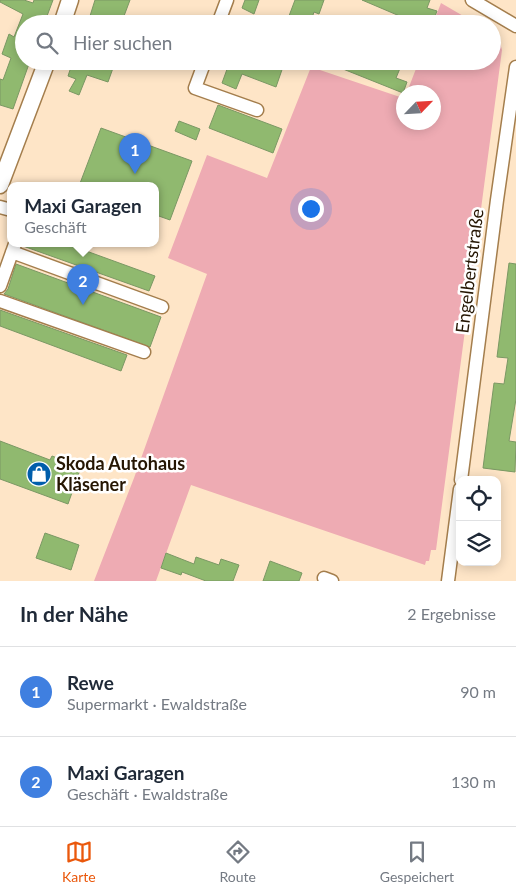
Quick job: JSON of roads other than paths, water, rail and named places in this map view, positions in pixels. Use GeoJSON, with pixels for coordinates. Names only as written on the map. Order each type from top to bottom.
{"type":"FeatureCollection","features":[{"type":"Feature","properties":{"kind":"main road"},"geometry":{"type":"LineString","coordinates":[[65,15],[70,0]]}},
{"type":"Feature","properties":{"kind":"main road"},"geometry":{"type":"LineString","coordinates":[[0,185],[44,70]]}},
{"type":"Feature","properties":{"kind":"street"},"geometry":{"type":"LineString","coordinates":[[221,15],[227,0]]}},
{"type":"Feature","properties":{"kind":"street"},"geometry":{"type":"LineString","coordinates":[[472,0],[497,15]]}},
{"type":"Feature","properties":{"kind":"street"},"geometry":{"type":"LineString","coordinates":[[501,17],[516,26]]}},
{"type":"Feature","properties":{"kind":"street","name":"Engelbertstraße"},"geometry":{"type":"LineString","coordinates":[[462,476],[516,67]]}},
{"type":"Feature","properties":{"kind":"street"},"geometry":{"type":"LineString","coordinates":[[201,70],[195,88],[257,110]]}},
{"type":"Feature","properties":{"kind":"street"},"geometry":{"type":"LineString","coordinates":[[0,286],[14,248],[162,307]]}},
{"type":"Feature","properties":{"kind":"street"},"geometry":{"type":"LineString","coordinates":[[0,301],[144,352]]}},
{"type":"Feature","properties":{"kind":"street"},"geometry":{"type":"LineString","coordinates":[[448,581],[456,519]]}},
{"type":"Feature","properties":{"kind":"place","name":"Rewe"},"geometry":{"type":"Point","coordinates":[135,174]}},
{"type":"Feature","properties":{"kind":"place","name":"Maxi Garagen"},"geometry":{"type":"Point","coordinates":[83,305]}},
{"type":"Feature","properties":{"kind":"place","name":"Skoda Autohaus Kläsener"},"geometry":{"type":"Point","coordinates":[39,474]}}]}
